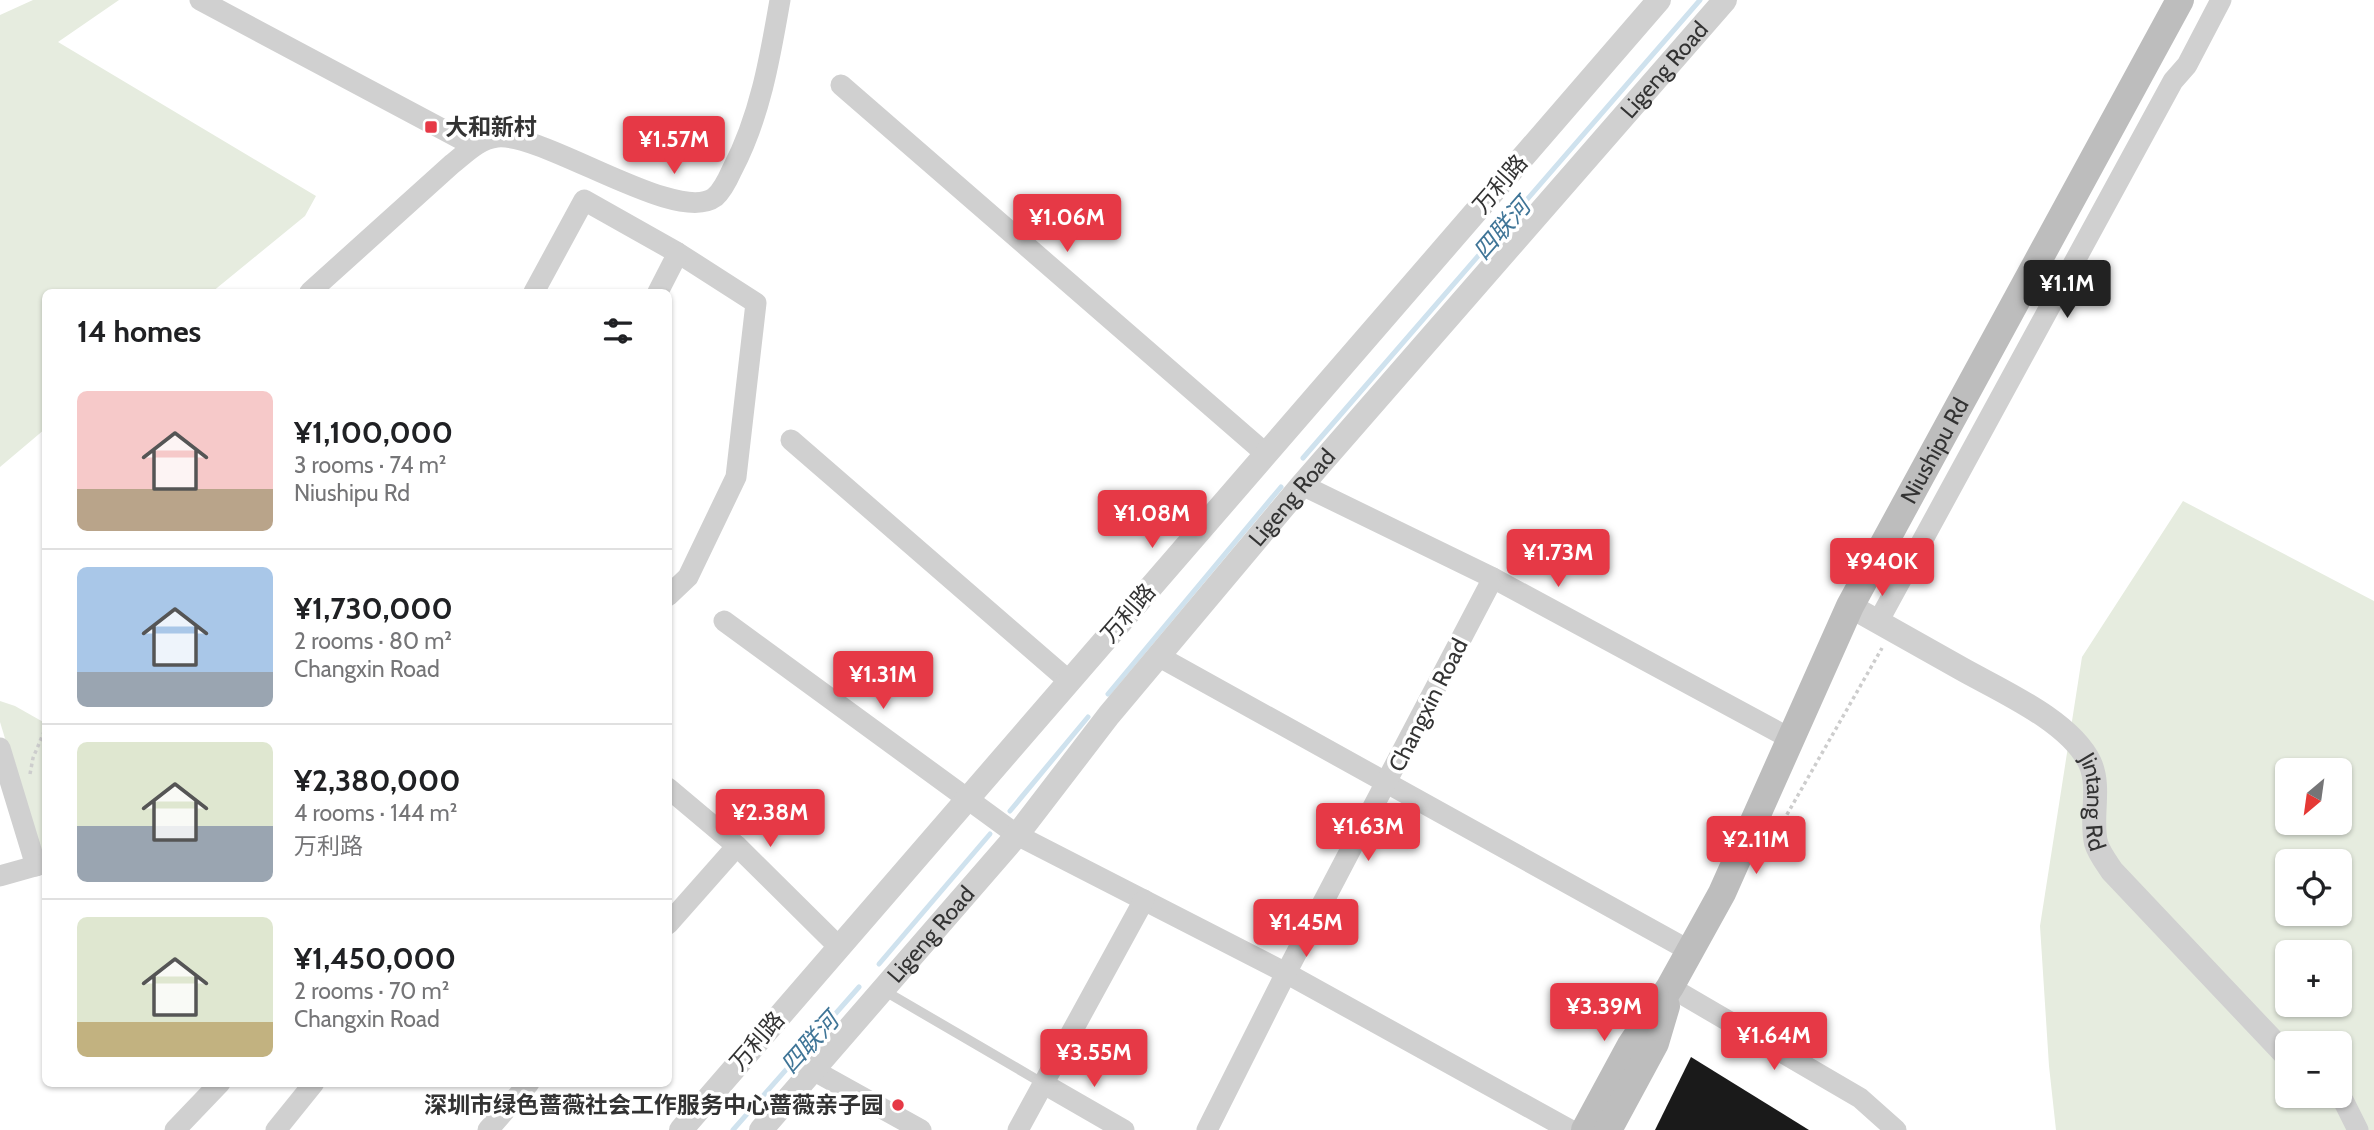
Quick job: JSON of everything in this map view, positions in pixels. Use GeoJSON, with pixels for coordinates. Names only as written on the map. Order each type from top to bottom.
{"type":"FeatureCollection","features":[{"type":"Feature","properties":{"kind":"main road","name":"Niushipu Rd"},"geometry":{"type":"LineString","coordinates":[[1586,1130],[1631,1045],[1670,987],[1722,893],[1850,606],[2180,0]]}},
{"type":"Feature","properties":{"kind":"main road","name":"Niushipu Rd"},"geometry":{"type":"LineString","coordinates":[[1608,1130],[1655,1043],[1670,987]]}},
{"type":"Feature","properties":{"kind":"street"},"geometry":{"type":"LineString","coordinates":[[200,0],[474,146]]}},
{"type":"Feature","properties":{"kind":"street"},"geometry":{"type":"LineString","coordinates":[[313,289],[474,146],[486,140],[509,138],[525,142],[646,191],[682,200],[709,200],[723,187],[751,127],[768,64],[780,0]]}},
{"type":"Feature","properties":{"kind":"street","name":"万利路"},"geometry":{"type":"LineString","coordinates":[[681,1130],[1659,0]]}},
{"type":"Feature","properties":{"kind":"street","name":"Ligeng Road"},"geometry":{"type":"LineString","coordinates":[[761,1130],[1017,835],[1109,715],[1302,485],[1725,0]]}},
{"type":"Feature","properties":{"kind":"street"},"geometry":{"type":"LineString","coordinates":[[1882,632],[2166,93],[2187,65],[2221,0]]}},
{"type":"Feature","properties":{"kind":"street"},"geometry":{"type":"LineString","coordinates":[[841,85],[1266,454]]}},
{"type":"Feature","properties":{"kind":"street"},"geometry":{"type":"LineString","coordinates":[[536,289],[584,200],[678,253],[756,303],[736,477],[688,577],[672,592]]}},
{"type":"Feature","properties":{"kind":"street"},"geometry":{"type":"LineString","coordinates":[[660,289],[678,253]]}},
{"type":"Feature","properties":{"kind":"street"},"geometry":{"type":"LineString","coordinates":[[791,440],[1069,681]]}},
{"type":"Feature","properties":{"kind":"street"},"geometry":{"type":"LineString","coordinates":[[1302,485],[1493,578],[1791,738]]}},
{"type":"Feature","properties":{"kind":"street","name":"Changxin Road"},"geometry":{"type":"LineString","coordinates":[[1207,1130],[1493,578]]}},
{"type":"Feature","properties":{"kind":"street","name":"Jintang Rd"},"geometry":{"type":"LineString","coordinates":[[1850,606],[1882,632],[2027,706],[2061,729],[2079,747],[2094,776],[2096,844],[2103,858],[2112,871],[2275,1043]]}},
{"type":"Feature","properties":{"kind":"street"},"geometry":{"type":"LineString","coordinates":[[724,621],[1017,835],[1286,973],[1570,1130]]}},
{"type":"Feature","properties":{"kind":"street"},"geometry":{"type":"LineString","coordinates":[[1158,656],[1690,951]]}},
{"type":"Feature","properties":{"kind":"street"},"geometry":{"type":"LineString","coordinates":[[0,748],[41,865],[0,876]]}},
{"type":"Feature","properties":{"kind":"street"},"geometry":{"type":"LineString","coordinates":[[672,792],[737,846],[839,947]]}},
{"type":"Feature","properties":{"kind":"street"},"geometry":{"type":"LineString","coordinates":[[672,919],[737,846]]}},
{"type":"Feature","properties":{"kind":"street"},"geometry":{"type":"LineString","coordinates":[[1018,1130],[1144,900]]}},
{"type":"Feature","properties":{"kind":"street"},"geometry":{"type":"LineString","coordinates":[[1670,987],[1860,1098],[1896,1130]]}},
{"type":"Feature","properties":{"kind":"street"},"geometry":{"type":"LineString","coordinates":[[813,1070],[921,1130]]}},
{"type":"Feature","properties":{"kind":"street"},"geometry":{"type":"LineString","coordinates":[[1044,1084],[1124,1130]]}},
{"type":"Feature","properties":{"kind":"street"},"geometry":{"type":"LineString","coordinates":[[175,1130],[216,1087]]}},
{"type":"Feature","properties":{"kind":"street"},"geometry":{"type":"LineString","coordinates":[[276,1130],[311,1087]]}},
{"type":"Feature","properties":{"kind":"street"},"geometry":{"type":"LineString","coordinates":[[488,1130],[526,1087]]}},
{"type":"Feature","properties":{"kind":"street"},"geometry":{"type":"LineString","coordinates":[[2347,1108],[2358,1130]]}},
{"type":"Feature","properties":{"kind":"lane"},"geometry":{"type":"LineString","coordinates":[[883,990],[1044,1084]]}},
{"type":"Feature","properties":{"kind":"path"},"geometry":{"type":"LineString","coordinates":[[1769,847],[1882,632]]}},
{"type":"Feature","properties":{"kind":"path"},"geometry":{"type":"LineString","coordinates":[[29,779],[33,758],[42,737]]}},
{"type":"Feature","properties":{"kind":"shaded area"},"geometry":{"type":"Polygon","coordinates":[[[33,0],[119,0],[58,42],[316,196],[305,216],[216,289],[42,289],[42,432],[0,467],[0,15],[33,0]]]}},
{"type":"Feature","properties":{"kind":"shaded area"},"geometry":{"type":"Polygon","coordinates":[[[2183,501],[2374,601],[2374,1130],[2056,1130],[2040,926],[2082,657],[2183,501]]]}},
{"type":"Feature","properties":{"kind":"shaded area"},"geometry":{"type":"Polygon","coordinates":[[[0,701],[42,721],[42,853],[40,853],[0,722],[0,701]]]}},
{"type":"Feature","properties":{"kind":"building"},"geometry":{"type":"Polygon","coordinates":[[[1691,1057],[1809,1130],[1655,1130],[1691,1057]]]}},
{"type":"Feature","properties":{"kind":"waterway","name":"四联河"},"geometry":{"type":"LineString","coordinates":[[1303,458],[1700,0]]}},
{"type":"Feature","properties":{"kind":"waterway","name":"四联河"},"geometry":{"type":"LineString","coordinates":[[1108,694],[1281,487]]}},
{"type":"Feature","properties":{"kind":"waterway","name":"四联河"},"geometry":{"type":"LineString","coordinates":[[1010,811],[1088,717]]}},
{"type":"Feature","properties":{"kind":"waterway","name":"四联河"},"geometry":{"type":"LineString","coordinates":[[879,964],[990,834]]}},
{"type":"Feature","properties":{"kind":"waterway","name":"四联河"},"geometry":{"type":"LineString","coordinates":[[733,1130],[859,987]]}},
{"type":"Feature","properties":{"kind":"place","name":"大和新村"},"geometry":{"type":"Point","coordinates":[431,127]}},
{"type":"Feature","properties":{"kind":"place","name":"深圳市绿色蔷薇社会工作服务中心蔷薇亲子园"},"geometry":{"type":"Point","coordinates":[898,1105]}}]}
